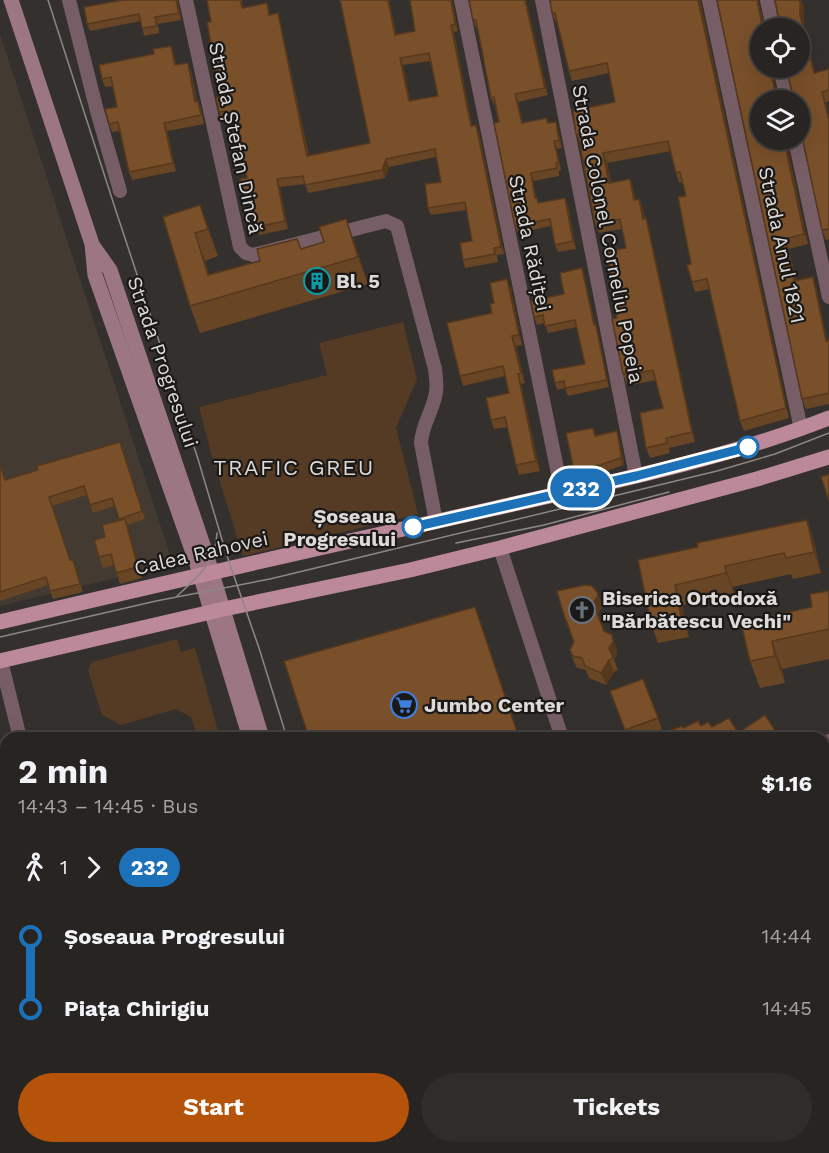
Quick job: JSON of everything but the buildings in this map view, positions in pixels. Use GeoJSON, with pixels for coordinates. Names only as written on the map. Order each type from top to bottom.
{"type":"FeatureCollection","features":[{"type":"Feature","properties":{"kind":"main road","name":"Strada Progresului"},"geometry":{"type":"LineString","coordinates":[[11,0],[92,244],[110,270],[218,610],[260,732]]}},
{"type":"Feature","properties":{"kind":"main road","name":"Calea Rahovei"},"geometry":{"type":"LineString","coordinates":[[0,622],[636,476],[748,447],[829,418]]}},
{"type":"Feature","properties":{"kind":"main road"},"geometry":{"type":"LineString","coordinates":[[1,661],[218,610],[410,570],[500,548],[757,479],[829,457]]}},
{"type":"Feature","properties":{"kind":"main road","name":"Strada Progresului"},"geometry":{"type":"LineString","coordinates":[[218,610],[248,732]]}},
{"type":"Feature","properties":{"kind":"street"},"geometry":{"type":"LineString","coordinates":[[69,0],[120,191]]}},
{"type":"Feature","properties":{"kind":"street","name":"Strada Ștefan Dincă"},"geometry":{"type":"LineString","coordinates":[[186,0],[240,247],[246,253],[254,255],[386,221],[396,226],[435,369],[436,396],[422,430],[421,443],[436,522]]}},
{"type":"Feature","properties":{"kind":"street","name":"Strada Rădiței"},"geometry":{"type":"LineString","coordinates":[[461,0],[561,493]]}},
{"type":"Feature","properties":{"kind":"street","name":"Strada Colonel Corneliu Popeia"},"geometry":{"type":"LineString","coordinates":[[542,0],[636,476]]}},
{"type":"Feature","properties":{"kind":"street","name":"Strada Anul 1821"},"geometry":{"type":"LineString","coordinates":[[709,0],[801,429]]}},
{"type":"Feature","properties":{"kind":"street"},"geometry":{"type":"LineString","coordinates":[[767,0],[771,18]]}},
{"type":"Feature","properties":{"kind":"street"},"geometry":{"type":"LineString","coordinates":[[797,150],[829,297]]}},
{"type":"Feature","properties":{"kind":"street"},"geometry":{"type":"LineString","coordinates":[[500,548],[560,732]]}},
{"type":"Feature","properties":{"kind":"street"},"geometry":{"type":"LineString","coordinates":[[1,661],[19,732]]}},
{"type":"Feature","properties":{"kind":"shaded area"},"geometry":{"type":"Polygon","coordinates":[[[0,34],[173,564],[0,606],[0,34]]]}},
{"type":"Feature","properties":{"kind":"shaded area"},"geometry":{"type":"Polygon","coordinates":[[[403,322],[417,379],[396,428],[418,514],[243,556],[199,407],[327,375],[319,343],[403,322]]]}},
{"type":"Feature","properties":{"kind":"shaded area"},"geometry":{"type":"Polygon","coordinates":[[[177,639],[181,652],[195,648],[218,732],[196,732],[191,717],[176,709],[121,725],[102,715],[88,670],[92,662],[177,639]]]}},
{"type":"Feature","properties":{"kind":"tram line"},"geometry":{"type":"LineString","coordinates":[[48,0],[285,732]]}},
{"type":"Feature","properties":{"kind":"tram line"},"geometry":{"type":"LineString","coordinates":[[0,637],[156,601],[270,579],[717,471],[775,454],[829,433]]}},
{"type":"Feature","properties":{"kind":"tram line"},"geometry":{"type":"LineString","coordinates":[[456,543],[544,525],[669,492]]}},
{"type":"Feature","properties":{"kind":"tram line"},"geometry":{"type":"LineString","coordinates":[[177,596],[204,569],[213,553],[217,533]]}},
{"type":"Feature","properties":{"kind":"bus line","name":"232"},"geometry":{"type":"LineString","coordinates":[[413,527],[636,476],[748,447]]}},
{"type":"Feature","properties":{"kind":"place","name":"Bl. 5"},"geometry":{"type":"Point","coordinates":[317,281]}},
{"type":"Feature","properties":{"kind":"place","name":"Șoseaua Progresului"},"geometry":{"type":"Point","coordinates":[413,527]}},
{"type":"Feature","properties":{"kind":"place","name":"Biserica Ortodoxă \"Bărbătescu Vechi\""},"geometry":{"type":"Point","coordinates":[582,610]}},
{"type":"Feature","properties":{"kind":"place","name":"Jumbo Center"},"geometry":{"type":"Point","coordinates":[404,705]}},
{"type":"Feature","properties":{"kind":"district","name":"TRAFIC GREU"},"geometry":{"type":"Point","coordinates":[294,467]}}]}
